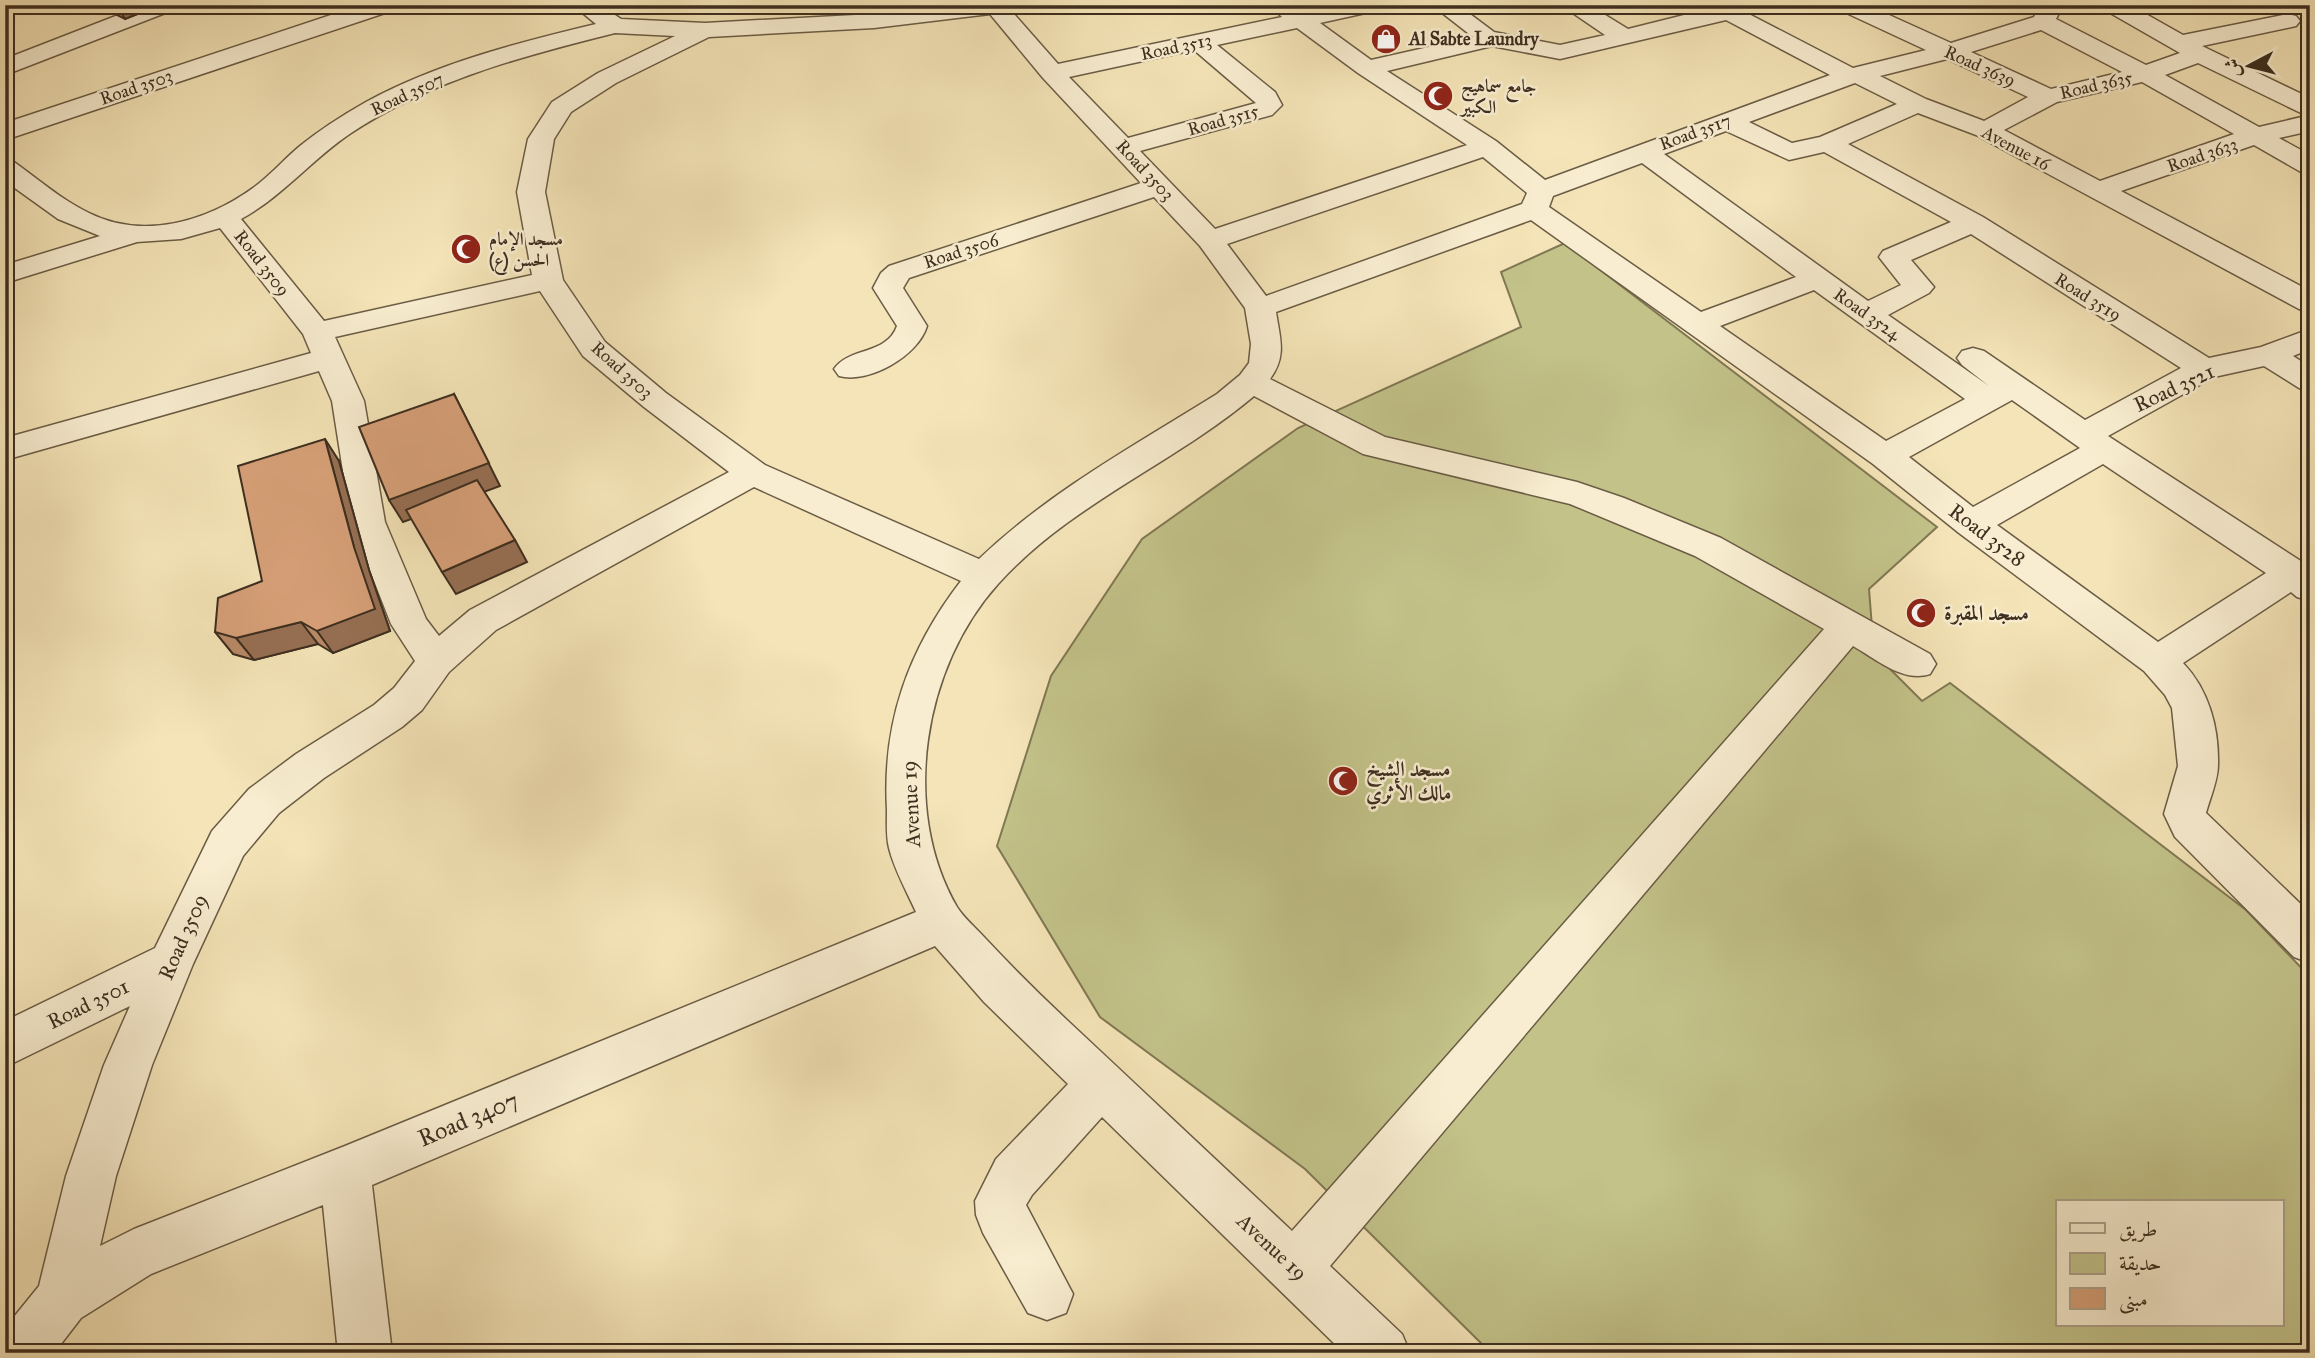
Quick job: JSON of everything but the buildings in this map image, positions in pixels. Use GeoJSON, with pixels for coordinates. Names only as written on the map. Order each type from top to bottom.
{"type":"FeatureCollection","features":[{"type":"Feature","properties":{"kind":"street"},"geometry":{"type":"LineString","coordinates":[[5,68],[165,5]]}},
{"type":"Feature","properties":{"kind":"street","name":"Road 3503"},"geometry":{"type":"LineString","coordinates":[[5,131],[386,5]]}},
{"type":"Feature","properties":{"kind":"street"},"geometry":{"type":"LineString","coordinates":[[584,5],[615,26]]}},
{"type":"Feature","properties":{"kind":"street"},"geometry":{"type":"LineString","coordinates":[[762,5],[772,28]]}},
{"type":"Feature","properties":{"kind":"street"},"geometry":{"type":"LineString","coordinates":[[1281,5],[1367,68],[1487,147],[1537,200]]}},
{"type":"Feature","properties":{"kind":"street","name":"Road 3513"},"geometry":{"type":"LineString","coordinates":[[1052,73],[1371,5]]}},
{"type":"Feature","properties":{"kind":"street"},"geometry":{"type":"LineString","coordinates":[[1443,5],[1486,38],[1560,52],[1734,8]]}},
{"type":"Feature","properties":{"kind":"street"},"geometry":{"type":"LineString","coordinates":[[1572,5],[1625,37]]}},
{"type":"Feature","properties":{"kind":"street"},"geometry":{"type":"LineString","coordinates":[[2113,5],[2190,49],[2310,108]]}},
{"type":"Feature","properties":{"kind":"street"},"geometry":{"type":"LineString","coordinates":[[2253,5],[2310,32]]}},
{"type":"Feature","properties":{"kind":"street","name":"Road 3503"},"geometry":{"type":"LineString","coordinates":[[998,6],[1003,16],[1052,73],[1210,240],[1259,308]]}},
{"type":"Feature","properties":{"kind":"street","name":"Road 3507"},"geometry":{"type":"LineString","coordinates":[[226,218],[265,192],[326,138],[377,106],[434,80],[494,58],[615,26],[705,30],[772,28],[937,15],[998,6]]}},
{"type":"Feature","properties":{"kind":"street","name":"Road 3639"},"geometry":{"type":"LineString","coordinates":[[1853,7],[2048,97]]}},
{"type":"Feature","properties":{"kind":"street","name":"Avenue 16"},"geometry":{"type":"LineString","coordinates":[[1734,8],[1853,75],[1917,104],[1985,130],[2310,303]]}},
{"type":"Feature","properties":{"kind":"street","name":"Road 3635"},"geometry":{"type":"LineString","coordinates":[[2048,14],[2144,74],[2310,166]]}},
{"type":"Feature","properties":{"kind":"street","name":"Road 3517"},"geometry":{"type":"LineString","coordinates":[[1259,308],[1537,200],[1643,151],[1853,75],[1948,52],[2048,14]]}},
{"type":"Feature","properties":{"kind":"street","name":"Road 3635"},"geometry":{"type":"LineString","coordinates":[[2048,97],[2144,74],[2190,49],[2288,21]]}},
{"type":"Feature","properties":{"kind":"street","name":"Road 3503"},"geometry":{"type":"LineString","coordinates":[[705,30],[607,78],[561,107],[554,118],[541,139],[531,192],[548,280],[594,349],[655,400],[753,473],[984,576]]}},
{"type":"Feature","properties":{"kind":"street"},"geometry":{"type":"LineString","coordinates":[[1367,68],[1480,43],[1486,38]]}},
{"type":"Feature","properties":{"kind":"street","name":"Road 3515"},"geometry":{"type":"LineString","coordinates":[[1124,147],[1263,110],[1269,105],[1266,97],[1199,42]]}},
{"type":"Feature","properties":{"kind":"street","name":"Road 3639"},"geometry":{"type":"LineString","coordinates":[[1985,130],[2048,97]]}},
{"type":"Feature","properties":{"kind":"street"},"geometry":{"type":"LineString","coordinates":[[1726,121],[1789,152],[1828,143],[1917,104]]}},
{"type":"Feature","properties":{"kind":"street","name":"Road 3633"},"geometry":{"type":"LineString","coordinates":[[2096,191],[2255,136],[2310,123]]}},
{"type":"Feature","properties":{"kind":"street","name":"Road 3519"},"geometry":{"type":"LineString","coordinates":[[1828,143],[1973,223],[2204,369]]}},
{"type":"Feature","properties":{"kind":"street"},"geometry":{"type":"LineString","coordinates":[[1210,240],[1487,147]]}},
{"type":"Feature","properties":{"kind":"street"},"geometry":{"type":"LineString","coordinates":[[1643,151],[1817,279]]}},
{"type":"Feature","properties":{"kind":"street","name":"Road 3509"},"geometry":{"type":"LineString","coordinates":[[5,168],[88,223],[110,231],[137,234],[193,229],[226,218],[322,345],[348,401],[368,522],[410,624],[436,662]]}},
{"type":"Feature","properties":{"kind":"street","name":"Road 3506"},"geometry":{"type":"LineString","coordinates":[[850,369],[902,345],[911,336],[912,326],[888,288],[891,279],[899,272],[1160,186]]}},
{"type":"Feature","properties":{"kind":"street","name":"Road 3528"},"geometry":{"type":"LineString","coordinates":[[1537,200],[1697,324],[1885,456],[1971,524],[2157,661],[2179,684],[2192,708],[2198,766],[2185,814],[2189,824],[2309,941]]}},
{"type":"Feature","properties":{"kind":"street"},"geometry":{"type":"LineString","coordinates":[[1867,314],[1919,288],[1893,257],[1973,223]]}},
{"type":"Feature","properties":{"kind":"street"},"geometry":{"type":"LineString","coordinates":[[5,274],[137,234]]}},
{"type":"Feature","properties":{"kind":"street","name":"Road 3524"},"geometry":{"type":"LineString","coordinates":[[1697,324],[1817,279],[1867,314],[2001,393],[2094,441],[2301,581],[2157,661]]}},
{"type":"Feature","properties":{"kind":"street"},"geometry":{"type":"LineString","coordinates":[[5,449],[322,345],[548,280]]}},
{"type":"Feature","properties":{"kind":"street","name":"Avenue 19"},"geometry":{"type":"LineString","coordinates":[[1259,308],[1266,344],[1265,364],[1251,382],[1228,401],[1066,505],[1023,538],[984,576],[955,615],[932,657],[915,704],[905,773],[910,848],[942,922],[1000,987],[1293,1267],[1369,1349]]}},
{"type":"Feature","properties":{"kind":"street","name":"Road 3521"},"geometry":{"type":"LineString","coordinates":[[2094,441],[2204,369],[2269,355],[2310,338]]}},
{"type":"Feature","properties":{"kind":"street"},"geometry":{"type":"LineString","coordinates":[[2269,355],[2310,381]]}},
{"type":"Feature","properties":{"kind":"street","name":"Road 3524"},"geometry":{"type":"LineString","coordinates":[[1973,358],[2001,393]]}},
{"type":"Feature","properties":{"kind":"street"},"geometry":{"type":"LineString","coordinates":[[1251,382],[1375,446],[1577,494],[1612,506],[1708,547],[1917,664]]}},
{"type":"Feature","properties":{"kind":"street"},"geometry":{"type":"LineString","coordinates":[[1885,456],[2001,393]]}},
{"type":"Feature","properties":{"kind":"street"},"geometry":{"type":"LineString","coordinates":[[1971,524],[2094,441]]}},
{"type":"Feature","properties":{"kind":"street","name":"Road 3509"},"geometry":{"type":"LineString","coordinates":[[62,1299],[91,1176],[128,1065],[171,963],[227,844],[264,801],[310,766],[388,716],[408,699],[436,662],[458,640],[510,603],[753,473]]}},
{"type":"Feature","properties":{"kind":"street"},"geometry":{"type":"LineString","coordinates":[[1293,1267],[1335,1223],[1849,625]]}},
{"type":"Feature","properties":{"kind":"street","name":"Road 3407"},"geometry":{"type":"LineString","coordinates":[[20,1353],[62,1299],[134,1255],[345,1171],[942,922]]}},
{"type":"Feature","properties":{"kind":"street","name":"Road 3501"},"geometry":{"type":"LineString","coordinates":[[5,1045],[171,963]]}},
{"type":"Feature","properties":{"kind":"street"},"geometry":{"type":"LineString","coordinates":[[1047,1294],[1001,1215],[1000,1201],[1014,1177],[1100,1084]]}},
{"type":"Feature","properties":{"kind":"street"},"geometry":{"type":"LineString","coordinates":[[345,1171],[365,1353]]}},
{"type":"Feature","properties":{"kind":"green space"},"geometry":{"type":"Polygon","coordinates":[[[1565,243],[1937,527],[1869,589],[1874,653],[1922,701],[1950,683],[2246,910],[2310,977],[2310,1353],[1491,1353],[1305,1169],[1100,1017],[997,846],[1051,676],[1142,539],[1298,428],[1521,327],[1501,272],[1565,243]]]}},
{"type":"Feature","properties":{"kind":"place","name":"Al Sabte Laundry"},"geometry":{"type":"Point","coordinates":[1386,39]}},
{"type":"Feature","properties":{"kind":"place","name":"جامع سماهيج الكبير"},"geometry":{"type":"Point","coordinates":[1438,96]}},
{"type":"Feature","properties":{"kind":"place","name":"مسجد الإمام الحسن (ع)"},"geometry":{"type":"Point","coordinates":[466,249]}},
{"type":"Feature","properties":{"kind":"place","name":"مسجد المقبرة"},"geometry":{"type":"Point","coordinates":[1921,613]}},
{"type":"Feature","properties":{"kind":"place","name":"مسجد الشيخ مالك الأثري"},"geometry":{"type":"Point","coordinates":[1343,781]}}]}
